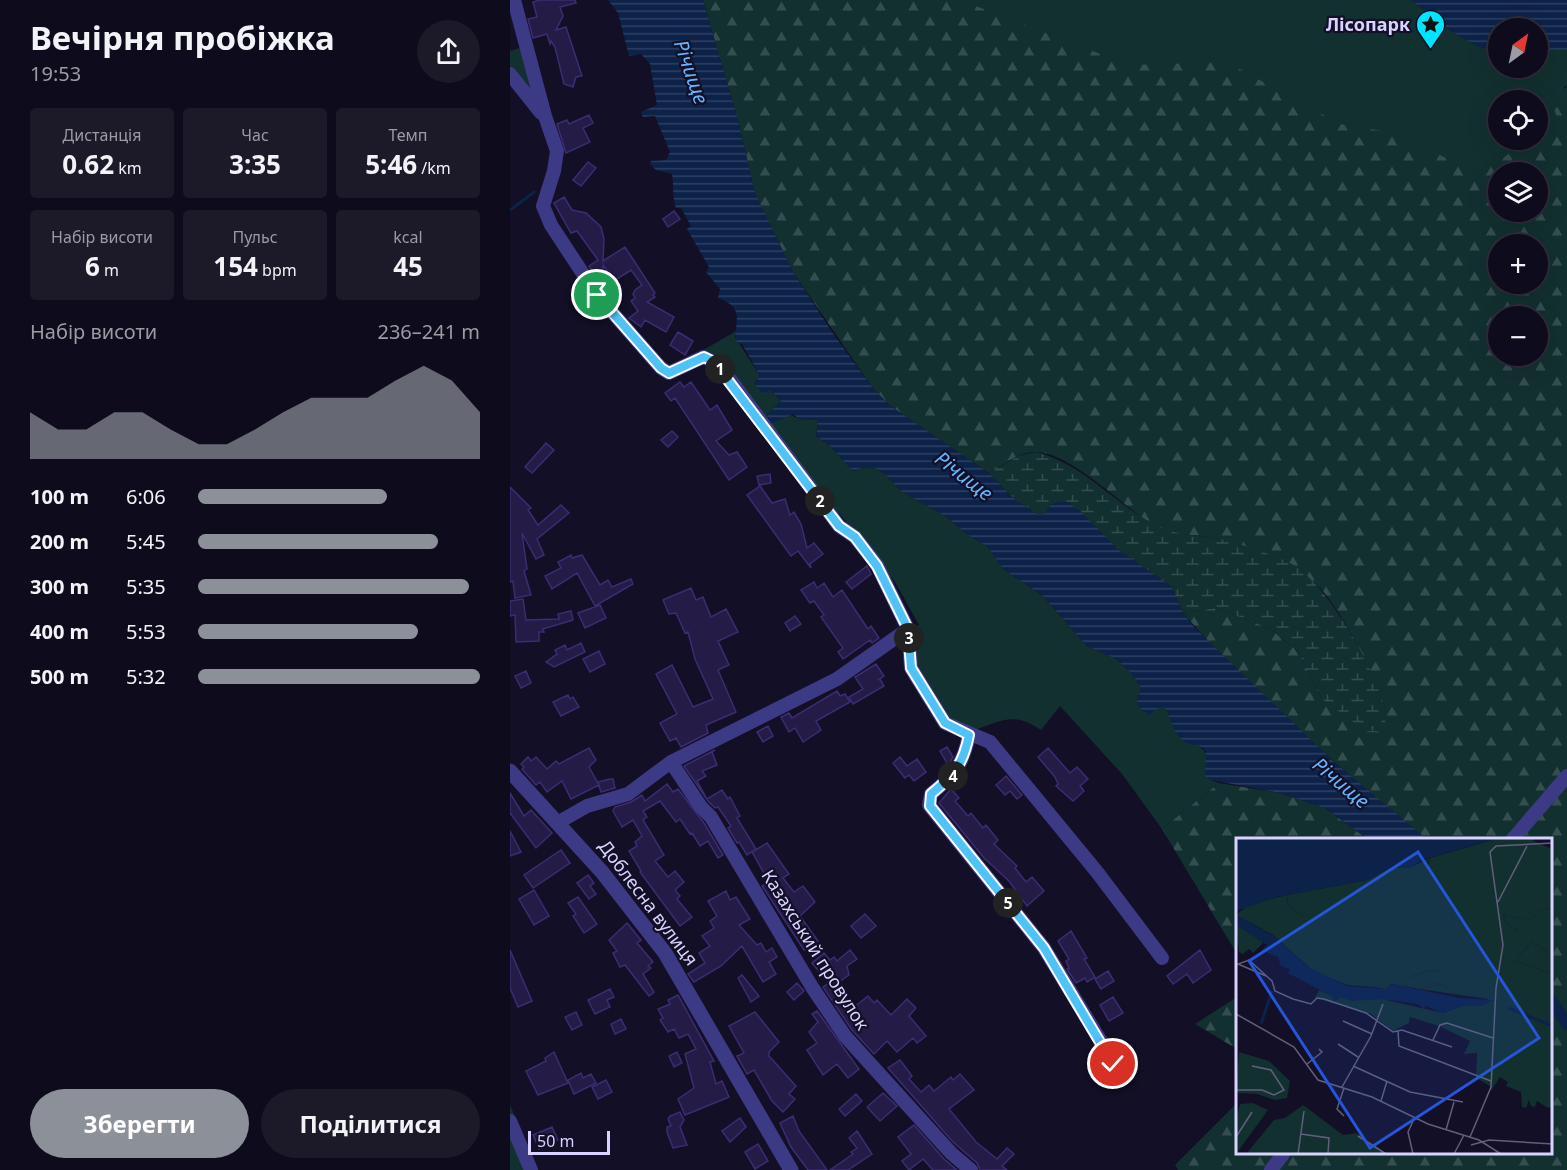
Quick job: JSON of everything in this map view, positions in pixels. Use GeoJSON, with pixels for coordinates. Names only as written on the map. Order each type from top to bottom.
{"type":"FeatureCollection","features":[{"type":"Feature","properties":{"kind":"street"},"geometry":{"type":"LineString","coordinates":[[514,0],[545,116],[557,151],[554,171],[543,206],[551,225],[597,295],[661,368],[669,373],[704,357],[714,362],[839,526],[855,537],[877,566],[908,629],[911,668],[945,723],[990,742],[1097,872],[1162,958]]}},
{"type":"Feature","properties":{"kind":"street"},"geometry":{"type":"LineString","coordinates":[[510,74],[545,116]]}},
{"type":"Feature","properties":{"kind":"street"},"geometry":{"type":"LineString","coordinates":[[559,822],[587,806],[628,794],[671,762],[837,679],[908,629]]}},
{"type":"Feature","properties":{"kind":"street"},"geometry":{"type":"LineString","coordinates":[[969,735],[966,751],[956,774],[931,794],[930,806],[1044,948],[1122,1076]]}},
{"type":"Feature","properties":{"kind":"street","name":"Казахський провулок"},"geometry":{"type":"LineString","coordinates":[[671,762],[701,807],[711,817],[841,1030],[931,1132],[971,1170]]}},
{"type":"Feature","properties":{"kind":"street","name":"Доблесна вулиця"},"geometry":{"type":"LineString","coordinates":[[510,771],[559,822],[602,872],[665,953],[787,1169]]}},
{"type":"Feature","properties":{"kind":"street"},"geometry":{"type":"LineString","coordinates":[[1514,838],[1567,776]]}},
{"type":"Feature","properties":{"kind":"street"},"geometry":{"type":"LineString","coordinates":[[510,1121],[531,1170]]}},
{"type":"Feature","properties":{"kind":"street"},"geometry":{"type":"LineString","coordinates":[[1272,1170],[1282,1155]]}},
{"type":"Feature","properties":{"kind":"green space"},"geometry":{"type":"Polygon","coordinates":[[[703,0],[960,0],[1129,65],[1227,62],[1340,124],[1395,133],[1458,164],[1499,161],[1514,150],[1548,150],[1548,124],[1557,117],[1553,107],[1567,85],[1567,1170],[1178,1170],[1175,1165],[1236,1104],[1236,1155],[1552,1155],[1552,838],[1425,838],[1401,820],[1314,744],[1209,642],[1183,613],[1216,608],[1269,628],[1298,651],[1322,699],[1385,733],[1384,705],[1372,674],[1346,624],[1318,586],[1224,540],[1179,534],[1161,529],[1141,517],[1079,469],[1048,454],[1034,452],[1022,455],[989,473],[889,405],[872,387],[793,272],[755,194],[738,120],[703,0]]]}},
{"type":"Feature","properties":{"kind":"green space"},"geometry":{"type":"Polygon","coordinates":[[[884,0],[1411,0],[1441,24],[1474,44],[1488,50],[1488,78],[1548,78],[1548,50],[1567,50],[1567,85],[1564,87],[1567,117],[1567,597],[884,0]]]}},
{"type":"Feature","properties":{"kind":"green space"},"geometry":{"type":"Polygon","coordinates":[[[520,48],[532,86],[530,89],[510,70],[510,51],[520,48]]]}},
{"type":"Feature","properties":{"kind":"green space"},"geometry":{"type":"Polygon","coordinates":[[[738,330],[735,337],[760,376],[754,383],[771,390],[781,401],[767,415],[772,423],[789,414],[799,419],[818,420],[816,436],[830,446],[853,471],[864,467],[875,468],[885,474],[901,491],[945,516],[968,535],[988,547],[1003,569],[1043,596],[1087,646],[1116,659],[1132,674],[1141,688],[1137,701],[1144,712],[1164,705],[1186,742],[1200,747],[1207,755],[1211,780],[1219,783],[1162,829],[1122,774],[1060,706],[1041,730],[1032,724],[1015,719],[999,721],[972,731],[948,720],[916,669],[911,630],[919,625],[895,582],[839,513],[829,522],[746,408],[698,353],[738,330]]]}},
{"type":"Feature","properties":{"kind":"green space"},"geometry":{"type":"Polygon","coordinates":[[[1035,452],[1052,457],[1083,474],[1140,516],[1163,529],[1225,540],[1267,553],[1290,563],[1304,573],[1332,605],[1358,645],[1384,705],[1385,733],[1367,732],[1322,699],[1298,651],[1269,628],[1216,608],[1183,613],[1171,586],[1120,551],[1071,504],[1067,502],[1049,508],[1046,513],[1037,514],[1012,497],[989,473],[1018,456],[1035,452]]]}},
{"type":"Feature","properties":{"kind":"green space"},"geometry":{"type":"Polygon","coordinates":[[[1219,783],[1280,793],[1325,808],[1366,838],[1236,838],[1236,952],[1162,829],[1219,783]]]}},
{"type":"Feature","properties":{"kind":"green space"},"geometry":{"type":"Polygon","coordinates":[[[1236,998],[1236,1048],[1195,1024],[1236,998]]]}},
{"type":"Feature","properties":{"kind":"green space"},"geometry":{"type":"Polygon","coordinates":[[[510,1105],[538,1170],[510,1170],[510,1105]]]}},
{"type":"Feature","properties":{"kind":"water","name":"Річище"},"geometry":{"type":"Polygon","coordinates":[[[608,0],[703,0],[738,120],[755,193],[793,272],[832,332],[872,387],[889,405],[989,473],[1012,497],[1037,514],[1045,513],[1052,504],[1058,502],[1067,502],[1079,510],[1120,551],[1171,586],[1183,613],[1195,628],[1334,762],[1426,838],[1366,838],[1325,808],[1280,793],[1211,780],[1205,776],[1206,751],[1180,738],[1164,706],[1155,710],[1150,716],[1139,707],[1137,701],[1141,688],[1132,674],[1116,659],[1087,646],[1043,596],[1003,569],[988,547],[968,535],[945,516],[901,491],[885,474],[875,468],[864,467],[853,471],[830,446],[816,436],[818,420],[799,419],[793,414],[772,423],[768,421],[767,415],[781,401],[771,390],[763,394],[754,383],[760,376],[742,344],[737,343],[736,312],[727,302],[718,298],[720,289],[706,272],[709,267],[687,229],[691,226],[681,208],[676,208],[672,174],[656,170],[650,164],[651,161],[666,160],[670,152],[655,116],[643,117],[641,112],[657,105],[650,64],[641,54],[629,56],[618,13],[608,0]]]}},
{"type":"Feature","properties":{"kind":"water"},"geometry":{"type":"Polygon","coordinates":[[[1411,0],[1567,0],[1567,50],[1548,50],[1548,18],[1488,18],[1488,50],[1474,44],[1441,24],[1411,0]]]}},
{"type":"Feature","properties":{"kind":"building"},"geometry":{"type":"Polygon","coordinates":[[[575,0],[576,3],[560,7],[563,16],[556,30],[566,27],[582,76],[576,77],[573,87],[564,84],[555,47],[551,41],[550,44],[547,34],[533,38],[528,19],[537,17],[533,2],[575,0]]]}},
{"type":"Feature","properties":{"kind":"building"},"geometry":{"type":"Polygon","coordinates":[[[589,115],[593,123],[583,128],[590,142],[566,153],[557,124],[567,120],[569,124],[589,115]]]}},
{"type":"Feature","properties":{"kind":"building"},"geometry":{"type":"Polygon","coordinates":[[[588,162],[596,168],[581,186],[573,180],[588,162]]]}},
{"type":"Feature","properties":{"kind":"building"},"geometry":{"type":"Polygon","coordinates":[[[564,197],[572,210],[586,213],[601,227],[604,239],[603,261],[625,247],[655,293],[653,295],[655,297],[647,302],[674,317],[666,332],[645,320],[641,327],[629,318],[638,311],[631,301],[635,298],[633,294],[635,290],[642,285],[631,270],[614,281],[603,265],[603,271],[595,276],[589,266],[598,260],[577,231],[571,233],[554,203],[564,197]]]}},
{"type":"Feature","properties":{"kind":"building"},"geometry":{"type":"Polygon","coordinates":[[[674,211],[680,219],[668,227],[663,219],[674,211]]]}},
{"type":"Feature","properties":{"kind":"building"},"geometry":{"type":"Polygon","coordinates":[[[678,332],[693,341],[685,355],[670,345],[678,332]]]}},
{"type":"Feature","properties":{"kind":"building"},"geometry":{"type":"Polygon","coordinates":[[[680,382],[684,387],[691,382],[710,410],[717,405],[732,430],[716,441],[729,455],[737,452],[747,467],[729,480],[675,398],[671,401],[665,393],[680,382]]]}},
{"type":"Feature","properties":{"kind":"building"},"geometry":{"type":"Polygon","coordinates":[[[672,431],[678,437],[668,447],[661,440],[672,431]]]}},
{"type":"Feature","properties":{"kind":"building"},"geometry":{"type":"Polygon","coordinates":[[[546,443],[554,450],[532,473],[525,467],[546,443]]]}},
{"type":"Feature","properties":{"kind":"building"},"geometry":{"type":"Polygon","coordinates":[[[770,474],[771,483],[759,485],[757,476],[770,474]]]}},
{"type":"Feature","properties":{"kind":"building"},"geometry":{"type":"Polygon","coordinates":[[[760,486],[772,503],[785,499],[790,515],[794,512],[801,524],[807,548],[814,543],[823,554],[810,564],[811,568],[798,551],[791,556],[747,495],[760,486]]]}},
{"type":"Feature","properties":{"kind":"building"},"geometry":{"type":"Polygon","coordinates":[[[510,487],[531,508],[528,510],[538,525],[561,505],[569,513],[537,539],[544,555],[536,559],[522,533],[527,569],[524,571],[531,595],[515,598],[513,581],[510,582],[510,487]]]}},
{"type":"Feature","properties":{"kind":"building"},"geometry":{"type":"Polygon","coordinates":[[[571,555],[572,558],[582,555],[600,585],[608,580],[612,587],[631,579],[633,584],[595,606],[577,573],[552,589],[545,576],[561,568],[558,562],[571,555]]]}},
{"type":"Feature","properties":{"kind":"building"},"geometry":{"type":"Polygon","coordinates":[[[867,566],[871,574],[852,589],[846,582],[867,566]]]}},
{"type":"Feature","properties":{"kind":"building"},"geometry":{"type":"Polygon","coordinates":[[[814,582],[817,588],[824,583],[833,597],[842,590],[868,629],[871,626],[879,638],[872,643],[870,640],[843,659],[838,652],[843,648],[821,617],[824,615],[814,601],[810,603],[801,590],[814,582]]]}},
{"type":"Feature","properties":{"kind":"building"},"geometry":{"type":"Polygon","coordinates":[[[691,588],[696,600],[703,597],[711,617],[726,609],[738,632],[718,641],[729,665],[718,670],[736,712],[706,725],[708,733],[681,747],[676,738],[670,741],[660,723],[677,714],[656,674],[672,665],[693,707],[713,699],[695,659],[688,632],[685,633],[676,613],[669,614],[663,600],[691,588]]]}},
{"type":"Feature","properties":{"kind":"building"},"geometry":{"type":"Polygon","coordinates":[[[523,599],[526,620],[559,619],[558,614],[571,611],[573,620],[543,629],[544,632],[539,632],[539,641],[516,642],[515,615],[510,616],[510,601],[523,599]]]}},
{"type":"Feature","properties":{"kind":"building"},"geometry":{"type":"Polygon","coordinates":[[[600,605],[606,618],[585,628],[578,613],[600,605]]]}},
{"type":"Feature","properties":{"kind":"building"},"geometry":{"type":"Polygon","coordinates":[[[795,616],[801,624],[790,631],[785,623],[795,616]]]}},
{"type":"Feature","properties":{"kind":"building"},"geometry":{"type":"Polygon","coordinates":[[[581,643],[585,652],[554,667],[546,662],[557,654],[555,650],[565,645],[567,650],[581,643]]]}},
{"type":"Feature","properties":{"kind":"building"},"geometry":{"type":"Polygon","coordinates":[[[599,651],[605,664],[590,672],[583,659],[599,651]]]}},
{"type":"Feature","properties":{"kind":"building"},"geometry":{"type":"Polygon","coordinates":[[[876,664],[884,676],[878,680],[880,679],[884,686],[853,704],[849,697],[863,689],[855,677],[876,664]]]}},
{"type":"Feature","properties":{"kind":"building"},"geometry":{"type":"Polygon","coordinates":[[[526,671],[531,683],[521,688],[515,676],[526,671]]]}},
{"type":"Feature","properties":{"kind":"building"},"geometry":{"type":"Polygon","coordinates":[[[837,691],[840,696],[845,694],[850,702],[816,721],[821,730],[803,742],[795,728],[789,732],[781,717],[789,713],[792,718],[837,691]]]}},
{"type":"Feature","properties":{"kind":"building"},"geometry":{"type":"Polygon","coordinates":[[[568,695],[570,699],[573,697],[579,707],[561,716],[553,702],[568,695]]]}},
{"type":"Feature","properties":{"kind":"building"},"geometry":{"type":"Polygon","coordinates":[[[768,726],[773,736],[763,742],[757,732],[768,726]]]}},
{"type":"Feature","properties":{"kind":"building"},"geometry":{"type":"Polygon","coordinates":[[[947,747],[953,757],[948,765],[940,751],[947,747]]]}},
{"type":"Feature","properties":{"kind":"building"},"geometry":{"type":"Polygon","coordinates":[[[589,748],[596,760],[589,767],[599,785],[571,799],[562,781],[547,792],[540,782],[536,785],[522,769],[524,767],[521,764],[528,757],[531,761],[536,757],[547,769],[556,761],[559,764],[589,748]]]}},
{"type":"Feature","properties":{"kind":"building"},"geometry":{"type":"Polygon","coordinates":[[[1048,748],[1070,773],[1077,767],[1088,779],[1080,786],[1084,791],[1073,801],[1056,786],[1058,784],[1055,777],[1038,757],[1048,748]]]}},
{"type":"Feature","properties":{"kind":"building"},"geometry":{"type":"Polygon","coordinates":[[[715,750],[712,752],[717,765],[702,771],[706,776],[697,781],[707,799],[722,790],[728,799],[730,797],[740,816],[737,818],[756,849],[747,855],[739,842],[737,843],[728,828],[731,826],[718,807],[715,808],[708,801],[684,766],[715,750]]]}},
{"type":"Feature","properties":{"kind":"building"},"geometry":{"type":"Polygon","coordinates":[[[900,757],[907,766],[917,759],[926,772],[914,781],[909,775],[905,778],[893,763],[900,757]]]}},
{"type":"Feature","properties":{"kind":"building"},"geometry":{"type":"Polygon","coordinates":[[[1006,776],[1022,795],[1017,799],[1010,791],[1005,795],[996,785],[1006,776]]]}},
{"type":"Feature","properties":{"kind":"building"},"geometry":{"type":"Polygon","coordinates":[[[613,779],[615,788],[601,792],[598,782],[613,779]]]}},
{"type":"Feature","properties":{"kind":"building"},"geometry":{"type":"Polygon","coordinates":[[[667,784],[673,792],[678,789],[704,823],[723,855],[718,858],[708,841],[700,846],[680,819],[676,822],[660,801],[643,811],[647,817],[643,820],[664,855],[655,861],[668,877],[675,871],[684,882],[675,890],[680,896],[677,899],[692,917],[680,926],[640,872],[629,851],[637,846],[635,842],[642,836],[633,820],[622,827],[613,811],[615,807],[631,802],[642,795],[645,801],[667,784]]]}},
{"type":"Feature","properties":{"kind":"building"},"geometry":{"type":"Polygon","coordinates":[[[951,789],[959,798],[955,801],[968,816],[971,813],[983,828],[986,825],[998,840],[994,844],[1017,866],[1015,868],[1026,882],[1032,877],[1044,891],[1027,906],[1009,881],[984,858],[939,803],[951,789]]]}},
{"type":"Feature","properties":{"kind":"building"},"geometry":{"type":"Polygon","coordinates":[[[510,793],[524,816],[531,810],[552,833],[536,848],[510,813],[510,793]]]}},
{"type":"Feature","properties":{"kind":"building"},"geometry":{"type":"Polygon","coordinates":[[[510,831],[521,852],[510,856],[510,831]]]}},
{"type":"Feature","properties":{"kind":"building"},"geometry":{"type":"Polygon","coordinates":[[[767,843],[789,874],[783,878],[794,892],[803,886],[815,902],[800,916],[818,941],[804,950],[762,886],[769,882],[752,852],[767,843]]]}},
{"type":"Feature","properties":{"kind":"building"},"geometry":{"type":"Polygon","coordinates":[[[561,850],[570,863],[533,888],[524,875],[561,850]]]}},
{"type":"Feature","properties":{"kind":"building"},"geometry":{"type":"Polygon","coordinates":[[[588,875],[594,883],[590,886],[596,894],[589,899],[577,883],[588,875]]]}},
{"type":"Feature","properties":{"kind":"building"},"geometry":{"type":"Polygon","coordinates":[[[534,890],[549,916],[534,925],[519,899],[534,890]]]}},
{"type":"Feature","properties":{"kind":"building"},"geometry":{"type":"Polygon","coordinates":[[[726,891],[730,900],[736,897],[750,919],[739,925],[757,945],[761,943],[766,952],[772,948],[777,957],[769,962],[776,974],[763,982],[742,946],[721,966],[694,982],[688,974],[705,963],[699,953],[710,946],[702,936],[714,928],[710,921],[717,916],[708,901],[726,891]]]}},
{"type":"Feature","properties":{"kind":"building"},"geometry":{"type":"Polygon","coordinates":[[[578,897],[597,924],[584,933],[573,916],[576,914],[568,903],[578,897]]]}},
{"type":"Feature","properties":{"kind":"building"},"geometry":{"type":"Polygon","coordinates":[[[865,914],[876,926],[861,938],[851,926],[865,914]]]}},
{"type":"Feature","properties":{"kind":"building"},"geometry":{"type":"Polygon","coordinates":[[[627,923],[641,940],[637,943],[653,962],[648,966],[651,968],[643,974],[654,992],[649,996],[625,965],[620,967],[613,953],[617,951],[609,940],[627,923]]]}},
{"type":"Feature","properties":{"kind":"building"},"geometry":{"type":"Polygon","coordinates":[[[1071,931],[1095,977],[1087,982],[1085,978],[1076,983],[1067,969],[1069,968],[1066,961],[1069,959],[1058,941],[1071,931]]]}},
{"type":"Feature","properties":{"kind":"building"},"geometry":{"type":"Polygon","coordinates":[[[510,950],[532,1001],[518,1007],[510,988],[510,950]]]}},
{"type":"Feature","properties":{"kind":"building"},"geometry":{"type":"Polygon","coordinates":[[[850,950],[857,959],[847,966],[849,975],[839,982],[841,993],[853,1008],[868,996],[874,1003],[877,1000],[891,1015],[907,999],[916,1008],[909,1016],[926,1036],[917,1043],[913,1038],[897,1052],[887,1041],[874,1054],[852,1030],[823,987],[829,983],[812,963],[824,953],[830,960],[834,957],[837,961],[850,950]]]}},
{"type":"Feature","properties":{"kind":"building"},"geometry":{"type":"Polygon","coordinates":[[[1200,950],[1211,970],[1193,983],[1187,974],[1173,984],[1167,976],[1200,950]]]}},
{"type":"Feature","properties":{"kind":"building"},"geometry":{"type":"Polygon","coordinates":[[[1108,971],[1114,981],[1101,989],[1095,979],[1108,971]]]}},
{"type":"Feature","properties":{"kind":"building"},"geometry":{"type":"Polygon","coordinates":[[[742,975],[759,996],[751,1002],[738,978],[742,975]]]}},
{"type":"Feature","properties":{"kind":"building"},"geometry":{"type":"Polygon","coordinates":[[[797,983],[804,991],[794,1000],[787,992],[797,983]]]}},
{"type":"Feature","properties":{"kind":"building"},"geometry":{"type":"Polygon","coordinates":[[[610,989],[614,997],[607,1000],[610,1007],[595,1014],[588,1000],[610,989]]]}},
{"type":"Feature","properties":{"kind":"building"},"geometry":{"type":"Polygon","coordinates":[[[678,995],[714,1061],[710,1062],[716,1084],[722,1081],[729,1097],[685,1115],[678,1099],[694,1088],[685,1054],[696,1049],[688,1034],[679,1038],[674,1029],[668,1032],[660,1020],[663,1018],[658,1009],[670,1004],[668,1000],[678,995]]]}},
{"type":"Feature","properties":{"kind":"building"},"geometry":{"type":"Polygon","coordinates":[[[1113,997],[1123,1013],[1109,1021],[1100,1005],[1113,997]]]}},
{"type":"Feature","properties":{"kind":"building"},"geometry":{"type":"Polygon","coordinates":[[[817,1011],[859,1069],[848,1078],[837,1064],[823,1075],[807,1050],[817,1043],[809,1032],[818,1022],[812,1014],[817,1011]]]}},
{"type":"Feature","properties":{"kind":"building"},"geometry":{"type":"Polygon","coordinates":[[[576,1012],[582,1025],[572,1030],[565,1017],[576,1012]]]}},
{"type":"Feature","properties":{"kind":"building"},"geometry":{"type":"Polygon","coordinates":[[[755,1012],[779,1042],[769,1052],[769,1056],[796,1086],[789,1094],[795,1099],[783,1112],[772,1101],[754,1070],[747,1074],[737,1056],[744,1053],[729,1026],[755,1012]]]}},
{"type":"Feature","properties":{"kind":"building"},"geometry":{"type":"Polygon","coordinates":[[[621,1019],[626,1029],[615,1034],[611,1024],[621,1019]]]}},
{"type":"Feature","properties":{"kind":"building"},"geometry":{"type":"Polygon","coordinates":[[[554,1052],[568,1083],[538,1095],[526,1071],[546,1061],[545,1058],[554,1052]]]}},
{"type":"Feature","properties":{"kind":"building"},"geometry":{"type":"Polygon","coordinates":[[[677,1052],[682,1063],[674,1067],[669,1056],[677,1052]]]}},
{"type":"Feature","properties":{"kind":"building"},"geometry":{"type":"Polygon","coordinates":[[[900,1060],[912,1076],[909,1079],[921,1092],[929,1085],[934,1091],[951,1077],[953,1080],[960,1074],[974,1090],[949,1109],[976,1142],[997,1159],[1007,1148],[1014,1154],[1002,1166],[1007,1170],[980,1170],[977,1163],[953,1142],[888,1068],[900,1060]]]}},
{"type":"Feature","properties":{"kind":"building"},"geometry":{"type":"Polygon","coordinates":[[[581,1073],[583,1078],[591,1074],[596,1083],[574,1094],[568,1080],[581,1073]]]}},
{"type":"Feature","properties":{"kind":"building"},"geometry":{"type":"Polygon","coordinates":[[[606,1080],[612,1092],[598,1099],[592,1087],[606,1080]]]}},
{"type":"Feature","properties":{"kind":"building"},"geometry":{"type":"Polygon","coordinates":[[[883,1093],[897,1106],[880,1121],[867,1107],[883,1093]]]}},
{"type":"Feature","properties":{"kind":"building"},"geometry":{"type":"Polygon","coordinates":[[[856,1094],[862,1101],[845,1116],[839,1109],[856,1094]]]}},
{"type":"Feature","properties":{"kind":"building"},"geometry":{"type":"Polygon","coordinates":[[[680,1112],[684,1120],[680,1127],[687,1145],[673,1148],[667,1132],[667,1127],[671,1126],[668,1119],[680,1112]]]}},
{"type":"Feature","properties":{"kind":"building"},"geometry":{"type":"Polygon","coordinates":[[[793,1116],[799,1131],[827,1170],[808,1170],[791,1147],[780,1123],[793,1116]]]}},
{"type":"Feature","properties":{"kind":"building"},"geometry":{"type":"Polygon","coordinates":[[[740,1118],[746,1127],[730,1142],[722,1131],[740,1118]]]}},
{"type":"Feature","properties":{"kind":"building"},"geometry":{"type":"Polygon","coordinates":[[[914,1125],[957,1170],[933,1170],[923,1159],[909,1170],[902,1161],[911,1154],[898,1137],[914,1125]]]}},
{"type":"Feature","properties":{"kind":"building"},"geometry":{"type":"Polygon","coordinates":[[[552,1127],[558,1140],[539,1149],[533,1135],[552,1127]]]}},
{"type":"Feature","properties":{"kind":"building"},"geometry":{"type":"Polygon","coordinates":[[[857,1131],[872,1154],[848,1170],[830,1170],[853,1154],[851,1152],[857,1148],[849,1138],[857,1131]]]}},
{"type":"Feature","properties":{"kind":"building"},"geometry":{"type":"Polygon","coordinates":[[[758,1144],[768,1161],[755,1169],[745,1152],[758,1144]]]}},
{"type":"Feature","properties":{"kind":"waterway"},"geometry":{"type":"LineString","coordinates":[[510,210],[534,192]]}},
{"type":"Feature","properties":{"kind":"waterway"},"geometry":{"type":"LineString","coordinates":[[1552,1002],[1567,1024]]}},
{"type":"Feature","properties":{"kind":"place","name":"Лісопарк"},"geometry":{"type":"Point","coordinates":[1431,50]}},
{"type":"Feature","properties":{"kind":"route"},"geometry":{"type":"LineString","coordinates":[[597,295],[661,368],[669,373],[704,357],[714,362],[732,382],[839,526],[855,537],[877,566],[908,629],[911,668],[945,723],[969,735],[966,751],[956,774],[931,794],[930,806],[943,826],[971,856],[1044,948],[1113,1064]]}}]}
